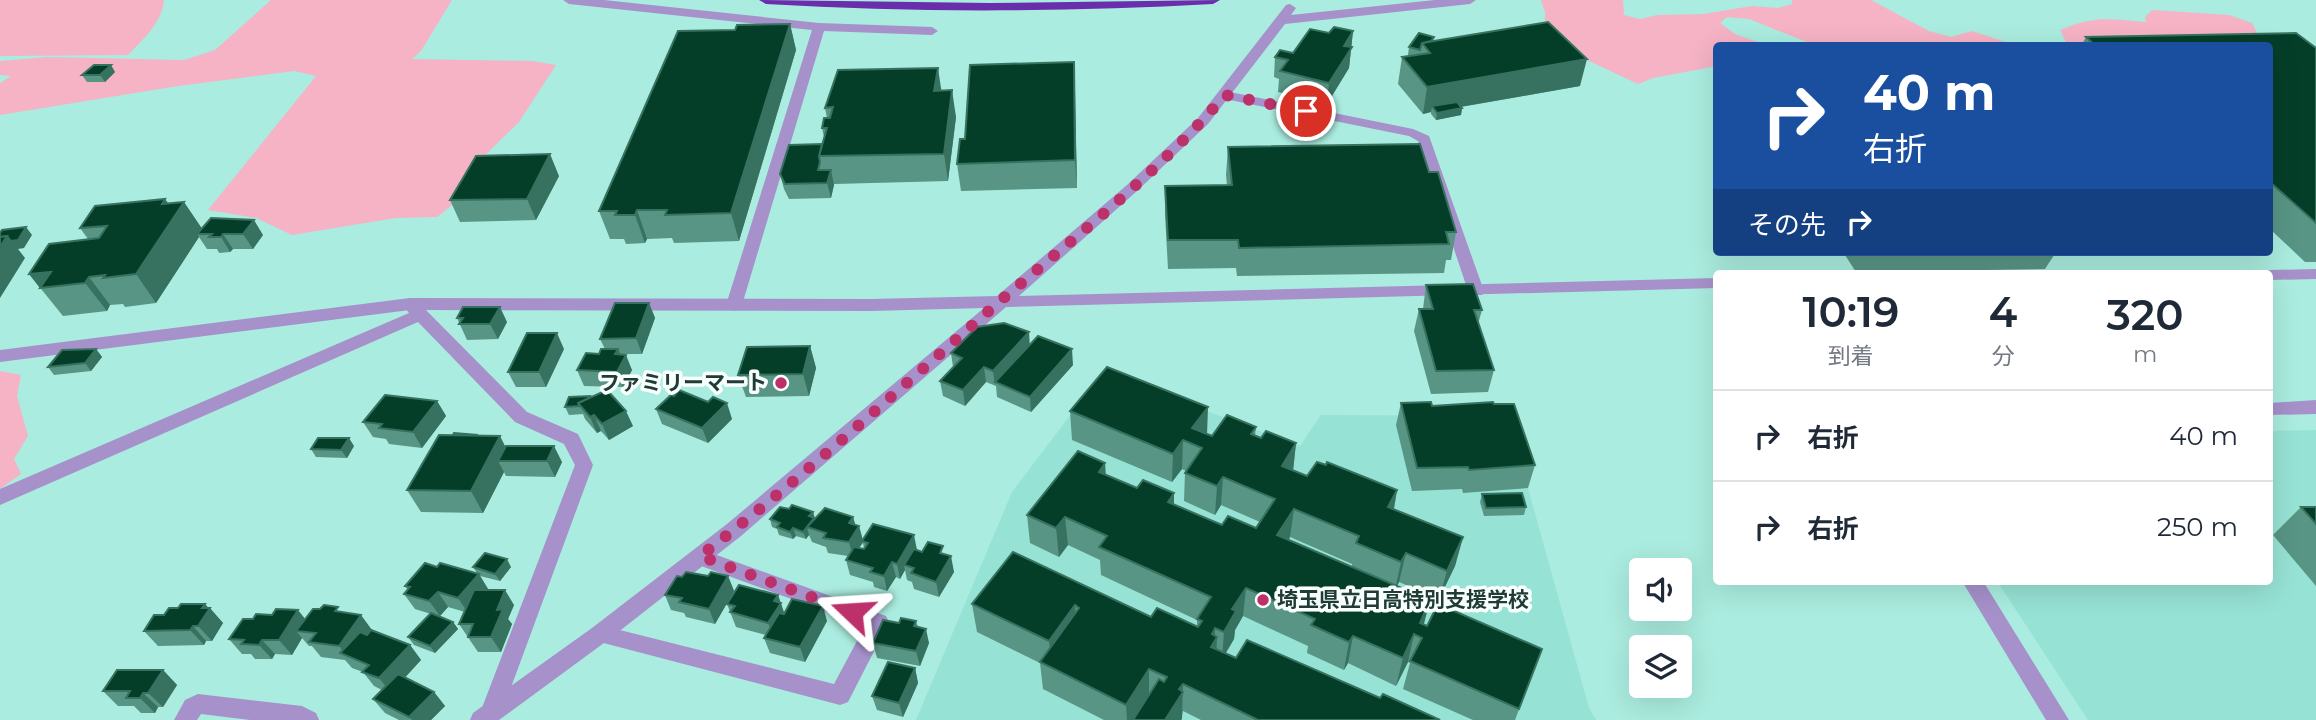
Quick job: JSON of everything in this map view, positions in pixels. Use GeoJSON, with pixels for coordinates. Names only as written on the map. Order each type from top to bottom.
{"type":"FeatureCollection","features":[{"type":"Feature","properties":{"kind":"highway"},"geometry":{"type":"LineString","coordinates":[[766,0],[1007,7],[1213,0]]}},
{"type":"Feature","properties":{"kind":"street"},"geometry":{"type":"LineString","coordinates":[[569,0],[819,27],[932,31]]}},
{"type":"Feature","properties":{"kind":"street"},"geometry":{"type":"LineString","coordinates":[[486,716],[600,634],[848,435],[1141,180],[1203,121],[1286,14],[1470,0]]}},
{"type":"Feature","properties":{"kind":"street"},"geometry":{"type":"LineString","coordinates":[[734,305],[819,27]]}},
{"type":"Feature","properties":{"kind":"street"},"geometry":{"type":"LineString","coordinates":[[1225,95],[1413,133],[1424,139],[1476,291]]}},
{"type":"Feature","properties":{"kind":"street"},"geometry":{"type":"LineString","coordinates":[[2273,275],[2316,274]]}},
{"type":"Feature","properties":{"kind":"street"},"geometry":{"type":"LineString","coordinates":[[0,356],[415,309],[1000,301],[1713,283]]}},
{"type":"Feature","properties":{"kind":"street"},"geometry":{"type":"LineString","coordinates":[[0,497],[415,309]]}},
{"type":"Feature","properties":{"kind":"street"},"geometry":{"type":"LineString","coordinates":[[415,309],[522,417],[571,439],[584,465],[486,716]]}},
{"type":"Feature","properties":{"kind":"street"},"geometry":{"type":"LineString","coordinates":[[2273,408],[2316,407]]}},
{"type":"Feature","properties":{"kind":"street"},"geometry":{"type":"LineString","coordinates":[[600,634],[840,695],[878,622],[700,556]]}},
{"type":"Feature","properties":{"kind":"street"},"geometry":{"type":"LineString","coordinates":[[1975,585],[2059,720]]}},
{"type":"Feature","properties":{"kind":"street"},"geometry":{"type":"LineString","coordinates":[[185,720],[198,704],[302,716],[308,720]]}},
{"type":"Feature","properties":{"kind":"shaded area"},"geometry":{"type":"Polygon","coordinates":[[[0,0],[164,0],[156,23],[128,55],[0,56],[0,0]]]}},
{"type":"Feature","properties":{"kind":"shaded area"},"geometry":{"type":"Polygon","coordinates":[[[271,0],[452,0],[421,51],[412,59],[532,61],[556,65],[519,122],[480,160],[452,205],[437,217],[396,218],[292,235],[256,218],[208,210],[316,76],[294,71],[178,86],[0,115],[0,83],[11,76],[0,75],[0,61],[47,57],[184,60],[215,50],[271,0]]]}},
{"type":"Feature","properties":{"kind":"shaded area"},"geometry":{"type":"Polygon","coordinates":[[[1541,0],[1623,0],[1624,15],[1640,19],[1657,15],[1703,14],[1752,6],[1778,8],[1792,4],[1792,0],[1871,0],[1929,31],[1951,37],[1972,31],[2006,42],[1806,42],[1749,19],[1727,17],[1720,23],[1735,34],[1758,42],[1713,42],[1713,67],[1653,78],[1638,84],[1574,54],[1545,31],[1545,12],[1541,0]]]}},
{"type":"Feature","properties":{"kind":"shaded area"},"geometry":{"type":"Polygon","coordinates":[[[2152,10],[2229,15],[2252,23],[2258,35],[2182,42],[2066,42],[2060,30],[2093,20],[2146,22],[2145,17],[2152,10]]]}},
{"type":"Feature","properties":{"kind":"shaded area"},"geometry":{"type":"Polygon","coordinates":[[[0,371],[21,375],[17,396],[28,436],[14,459],[21,474],[0,489],[0,371]]]}},
{"type":"Feature","properties":{"kind":"shaded area","name":"埼玉県立日高特別支援学校"},"geometry":{"type":"Polygon","coordinates":[[[1103,372],[1300,446],[1321,415],[1508,416],[1589,708],[1596,720],[916,720],[1012,492],[1103,372]]]}},
{"type":"Feature","properties":{"kind":"shaded area"},"geometry":{"type":"Polygon","coordinates":[[[2316,430],[2316,720],[2088,720],[2000,585],[2273,585],[2273,431],[2316,430]]]}},
{"type":"Feature","properties":{"kind":"building"},"geometry":{"type":"Polygon","coordinates":[[[1548,22],[1587,59],[1427,87],[1402,57],[1430,53],[1422,43],[1548,22]]]}},
{"type":"Feature","properties":{"kind":"building"},"geometry":{"type":"Polygon","coordinates":[[[790,24],[731,213],[665,215],[667,210],[637,210],[635,215],[615,215],[617,211],[599,211],[678,31],[735,30],[737,25],[790,24]]]}},
{"type":"Feature","properties":{"kind":"building"},"geometry":{"type":"Polygon","coordinates":[[[1334,27],[1353,31],[1344,46],[1352,47],[1329,83],[1280,71],[1288,60],[1275,57],[1280,50],[1293,53],[1310,29],[1329,33],[1334,27]]]}},
{"type":"Feature","properties":{"kind":"building"},"geometry":{"type":"Polygon","coordinates":[[[1419,33],[1434,37],[1431,41],[1422,43],[1420,50],[1409,47],[1419,33]]]}},
{"type":"Feature","properties":{"kind":"building"},"geometry":{"type":"Polygon","coordinates":[[[2296,33],[2316,48],[2316,223],[2273,185],[2273,42],[2092,42],[2086,37],[2296,33]]]}},
{"type":"Feature","properties":{"kind":"building"},"geometry":{"type":"Polygon","coordinates":[[[1074,62],[1075,160],[957,164],[960,139],[965,139],[970,65],[1074,62]]]}},
{"type":"Feature","properties":{"kind":"building"},"geometry":{"type":"Polygon","coordinates":[[[94,65],[111,65],[100,75],[82,75],[94,65]]]}},
{"type":"Feature","properties":{"kind":"building"},"geometry":{"type":"Polygon","coordinates":[[[938,68],[934,91],[952,90],[944,154],[819,156],[827,128],[822,128],[824,118],[830,118],[833,107],[825,108],[838,70],[938,68]]]}},
{"type":"Feature","properties":{"kind":"building"},"geometry":{"type":"Polygon","coordinates":[[[1457,102],[1462,108],[1437,113],[1432,106],[1457,102]]]}},
{"type":"Feature","properties":{"kind":"building"},"geometry":{"type":"Polygon","coordinates":[[[822,144],[818,170],[831,170],[827,183],[785,184],[780,174],[789,145],[822,144]]]}},
{"type":"Feature","properties":{"kind":"building"},"geometry":{"type":"Polygon","coordinates":[[[1420,144],[1429,172],[1438,172],[1456,232],[1446,232],[1449,244],[1239,248],[1238,240],[1168,240],[1165,186],[1232,185],[1228,147],[1420,144]]]}},
{"type":"Feature","properties":{"kind":"building"},"geometry":{"type":"Polygon","coordinates":[[[550,154],[527,199],[450,200],[476,156],[550,154]]]}},
{"type":"Feature","properties":{"kind":"building"},"geometry":{"type":"Polygon","coordinates":[[[165,199],[162,204],[184,202],[136,274],[89,277],[85,283],[40,288],[51,272],[29,274],[49,244],[99,238],[107,226],[80,228],[95,206],[165,199]]]}},
{"type":"Feature","properties":{"kind":"building"},"geometry":{"type":"Polygon","coordinates":[[[211,218],[254,220],[243,234],[209,237],[212,234],[197,234],[211,218]]]}},
{"type":"Feature","properties":{"kind":"building"},"geometry":{"type":"Polygon","coordinates":[[[26,227],[18,240],[11,241],[7,236],[0,237],[2,230],[26,227]]]}},
{"type":"Feature","properties":{"kind":"building"},"geometry":{"type":"Polygon","coordinates":[[[7,236],[0,247],[0,237],[7,236]]]}},
{"type":"Feature","properties":{"kind":"building"},"geometry":{"type":"Polygon","coordinates":[[[1473,284],[1482,310],[1474,310],[1494,370],[1436,371],[1419,309],[1433,309],[1426,285],[1473,284]]]}},
{"type":"Feature","properties":{"kind":"building"},"geometry":{"type":"Polygon","coordinates":[[[615,303],[649,303],[636,338],[600,339],[615,303]]]}},
{"type":"Feature","properties":{"kind":"building"},"geometry":{"type":"Polygon","coordinates":[[[463,307],[500,307],[490,324],[459,324],[463,318],[457,318],[463,307]]]}},
{"type":"Feature","properties":{"kind":"building"},"geometry":{"type":"Polygon","coordinates":[[[1004,323],[1029,332],[993,371],[984,367],[963,390],[940,381],[962,358],[951,353],[977,327],[1004,323]]]}},
{"type":"Feature","properties":{"kind":"building"},"geometry":{"type":"Polygon","coordinates":[[[527,333],[557,333],[539,372],[508,372],[527,333]]]}},
{"type":"Feature","properties":{"kind":"building"},"geometry":{"type":"Polygon","coordinates":[[[1038,336],[1072,349],[1030,397],[995,382],[1038,336]]]}},
{"type":"Feature","properties":{"kind":"building"},"geometry":{"type":"Polygon","coordinates":[[[810,346],[803,374],[738,375],[747,347],[810,346]]]}},
{"type":"Feature","properties":{"kind":"building"},"geometry":{"type":"Polygon","coordinates":[[[96,349],[85,363],[48,367],[62,350],[96,349]]]}},
{"type":"Feature","properties":{"kind":"building"},"geometry":{"type":"Polygon","coordinates":[[[601,349],[618,349],[615,354],[626,355],[617,372],[577,370],[586,353],[599,354],[601,349]]]}},
{"type":"Feature","properties":{"kind":"building"},"geometry":{"type":"Polygon","coordinates":[[[1107,367],[1208,407],[1192,428],[1212,436],[1227,415],[1256,427],[1251,434],[1261,438],[1266,431],[1296,443],[1282,466],[1307,476],[1317,462],[1326,465],[1327,462],[1397,490],[1388,507],[1463,537],[1447,571],[1406,553],[1401,562],[1356,543],[1359,536],[1294,509],[1277,535],[1430,600],[1420,623],[1427,626],[1438,604],[1542,649],[1519,709],[1410,661],[1422,638],[1414,634],[1403,658],[1353,636],[1349,642],[1311,625],[1315,619],[1246,588],[1232,609],[1236,611],[1224,632],[1215,628],[1212,634],[1217,637],[1211,647],[1236,658],[1247,640],[1380,698],[1383,694],[1440,720],[1258,720],[1183,684],[1179,689],[1183,692],[1165,720],[1133,720],[1159,679],[1164,682],[1167,677],[1149,669],[1126,705],[1040,662],[1079,608],[1075,605],[1049,641],[972,604],[1013,552],[1151,617],[1157,608],[1198,627],[1202,621],[1197,619],[1211,597],[1099,547],[1107,536],[1065,517],[1056,528],[1027,515],[1078,451],[1105,463],[1099,472],[1137,488],[1143,480],[1174,493],[1168,502],[1222,525],[1228,516],[1256,528],[1275,499],[1223,477],[1217,486],[1185,473],[1202,448],[1183,440],[1173,454],[1070,411],[1107,367]]]}},
{"type":"Feature","properties":{"kind":"building"},"geometry":{"type":"Polygon","coordinates":[[[607,390],[626,411],[602,424],[594,415],[590,417],[578,403],[607,390]]]}},
{"type":"Feature","properties":{"kind":"building"},"geometry":{"type":"Polygon","coordinates":[[[679,390],[708,402],[713,397],[727,403],[702,428],[656,409],[679,390]]]}},
{"type":"Feature","properties":{"kind":"building"},"geometry":{"type":"Polygon","coordinates":[[[385,395],[437,401],[413,432],[379,428],[382,424],[363,422],[385,395]]]}},
{"type":"Feature","properties":{"kind":"building"},"geometry":{"type":"Polygon","coordinates":[[[590,396],[578,403],[579,406],[565,407],[569,397],[590,396]]]}},
{"type":"Feature","properties":{"kind":"building"},"geometry":{"type":"Polygon","coordinates":[[[1431,402],[1432,406],[1493,402],[1514,404],[1535,465],[1469,470],[1468,467],[1417,468],[1401,403],[1431,402]]]}},
{"type":"Feature","properties":{"kind":"building"},"geometry":{"type":"Polygon","coordinates":[[[439,435],[500,436],[471,491],[407,490],[439,435]]]}},
{"type":"Feature","properties":{"kind":"building"},"geometry":{"type":"Polygon","coordinates":[[[318,438],[349,438],[341,450],[311,449],[318,438]]]}},
{"type":"Feature","properties":{"kind":"building"},"geometry":{"type":"Polygon","coordinates":[[[506,446],[554,446],[547,461],[498,461],[506,446]]]}},
{"type":"Feature","properties":{"kind":"building"},"geometry":{"type":"Polygon","coordinates":[[[1522,493],[1526,507],[1486,508],[1482,494],[1522,493]]]}},
{"type":"Feature","properties":{"kind":"building"},"geometry":{"type":"Polygon","coordinates":[[[792,505],[813,512],[809,516],[814,518],[803,532],[793,528],[790,532],[777,527],[780,523],[770,519],[780,507],[789,509],[792,505]]]}},
{"type":"Feature","properties":{"kind":"building"},"geometry":{"type":"Polygon","coordinates":[[[2301,507],[2316,507],[2316,524],[2301,507]]]}},
{"type":"Feature","properties":{"kind":"building"},"geometry":{"type":"Polygon","coordinates":[[[825,508],[853,517],[849,523],[859,526],[849,542],[823,538],[826,533],[807,527],[825,508]]]}},
{"type":"Feature","properties":{"kind":"building"},"geometry":{"type":"Polygon","coordinates":[[[873,524],[914,535],[897,564],[892,562],[884,576],[870,572],[873,568],[846,560],[854,547],[864,549],[868,543],[862,541],[873,524]]]}},
{"type":"Feature","properties":{"kind":"building"},"geometry":{"type":"Polygon","coordinates":[[[928,542],[943,546],[940,553],[951,556],[936,582],[911,573],[914,568],[904,565],[914,549],[922,552],[928,542]]]}},
{"type":"Feature","properties":{"kind":"building"},"geometry":{"type":"Polygon","coordinates":[[[485,553],[507,559],[495,574],[473,567],[485,553]]]}},
{"type":"Feature","properties":{"kind":"building"},"geometry":{"type":"Polygon","coordinates":[[[425,563],[437,567],[440,563],[479,574],[458,598],[438,592],[429,601],[404,594],[410,587],[405,586],[425,563]]]}},
{"type":"Feature","properties":{"kind":"building"},"geometry":{"type":"Polygon","coordinates":[[[686,572],[708,576],[711,572],[728,576],[709,609],[679,602],[682,598],[665,595],[677,576],[682,577],[686,572]]]}},
{"type":"Feature","properties":{"kind":"building"},"geometry":{"type":"Polygon","coordinates":[[[739,585],[778,595],[774,601],[781,603],[768,623],[730,612],[735,606],[727,604],[739,585]]]}},
{"type":"Feature","properties":{"kind":"building"},"geometry":{"type":"Polygon","coordinates":[[[474,590],[505,590],[497,610],[503,609],[491,637],[468,637],[473,624],[459,624],[474,590]]]}},
{"type":"Feature","properties":{"kind":"building"},"geometry":{"type":"Polygon","coordinates":[[[792,599],[823,606],[800,647],[764,638],[779,613],[784,614],[792,599]]]}},
{"type":"Feature","properties":{"kind":"building"},"geometry":{"type":"Polygon","coordinates":[[[181,604],[205,604],[202,608],[210,608],[198,626],[193,626],[190,630],[144,631],[154,615],[164,615],[169,608],[178,608],[181,604]]]}},
{"type":"Feature","properties":{"kind":"building"},"geometry":{"type":"Polygon","coordinates":[[[324,605],[338,607],[335,611],[361,615],[339,646],[309,642],[316,633],[296,631],[313,609],[320,609],[324,605]]]}},
{"type":"Feature","properties":{"kind":"building"},"geometry":{"type":"Polygon","coordinates":[[[276,609],[298,610],[279,640],[262,640],[259,645],[241,644],[244,640],[229,639],[243,619],[253,619],[256,614],[272,615],[276,609]]]}},
{"type":"Feature","properties":{"kind":"building"},"geometry":{"type":"Polygon","coordinates":[[[431,613],[453,622],[430,646],[408,637],[431,613]]]}},
{"type":"Feature","properties":{"kind":"building"},"geometry":{"type":"Polygon","coordinates":[[[901,618],[916,621],[914,626],[926,629],[916,651],[873,643],[883,620],[899,623],[901,618]]]}},
{"type":"Feature","properties":{"kind":"building"},"geometry":{"type":"Polygon","coordinates":[[[371,630],[410,645],[379,678],[362,672],[369,665],[340,653],[360,632],[367,635],[371,630]]]}},
{"type":"Feature","properties":{"kind":"building"},"geometry":{"type":"Polygon","coordinates":[[[888,662],[915,668],[899,703],[872,696],[888,662]]]}},
{"type":"Feature","properties":{"kind":"building"},"geometry":{"type":"Polygon","coordinates":[[[117,670],[163,670],[148,693],[143,693],[140,698],[126,698],[130,691],[103,691],[117,670]]]}},
{"type":"Feature","properties":{"kind":"building"},"geometry":{"type":"Polygon","coordinates":[[[398,674],[434,692],[409,717],[373,699],[398,674]]]}},
{"type":"Feature","properties":{"kind":"place","name":"ファミリーマート"},"geometry":{"type":"Point","coordinates":[781,383]}},
{"type":"Feature","properties":{"kind":"place","name":"埼玉県立日高特別支援学校"},"geometry":{"type":"Point","coordinates":[1263,600]}},
{"type":"Feature","properties":{"kind":"route"},"geometry":{"type":"LineString","coordinates":[[852,612],[700,556],[848,435],[1132,188],[1203,121],[1225,95],[1306,111]]}}]}
